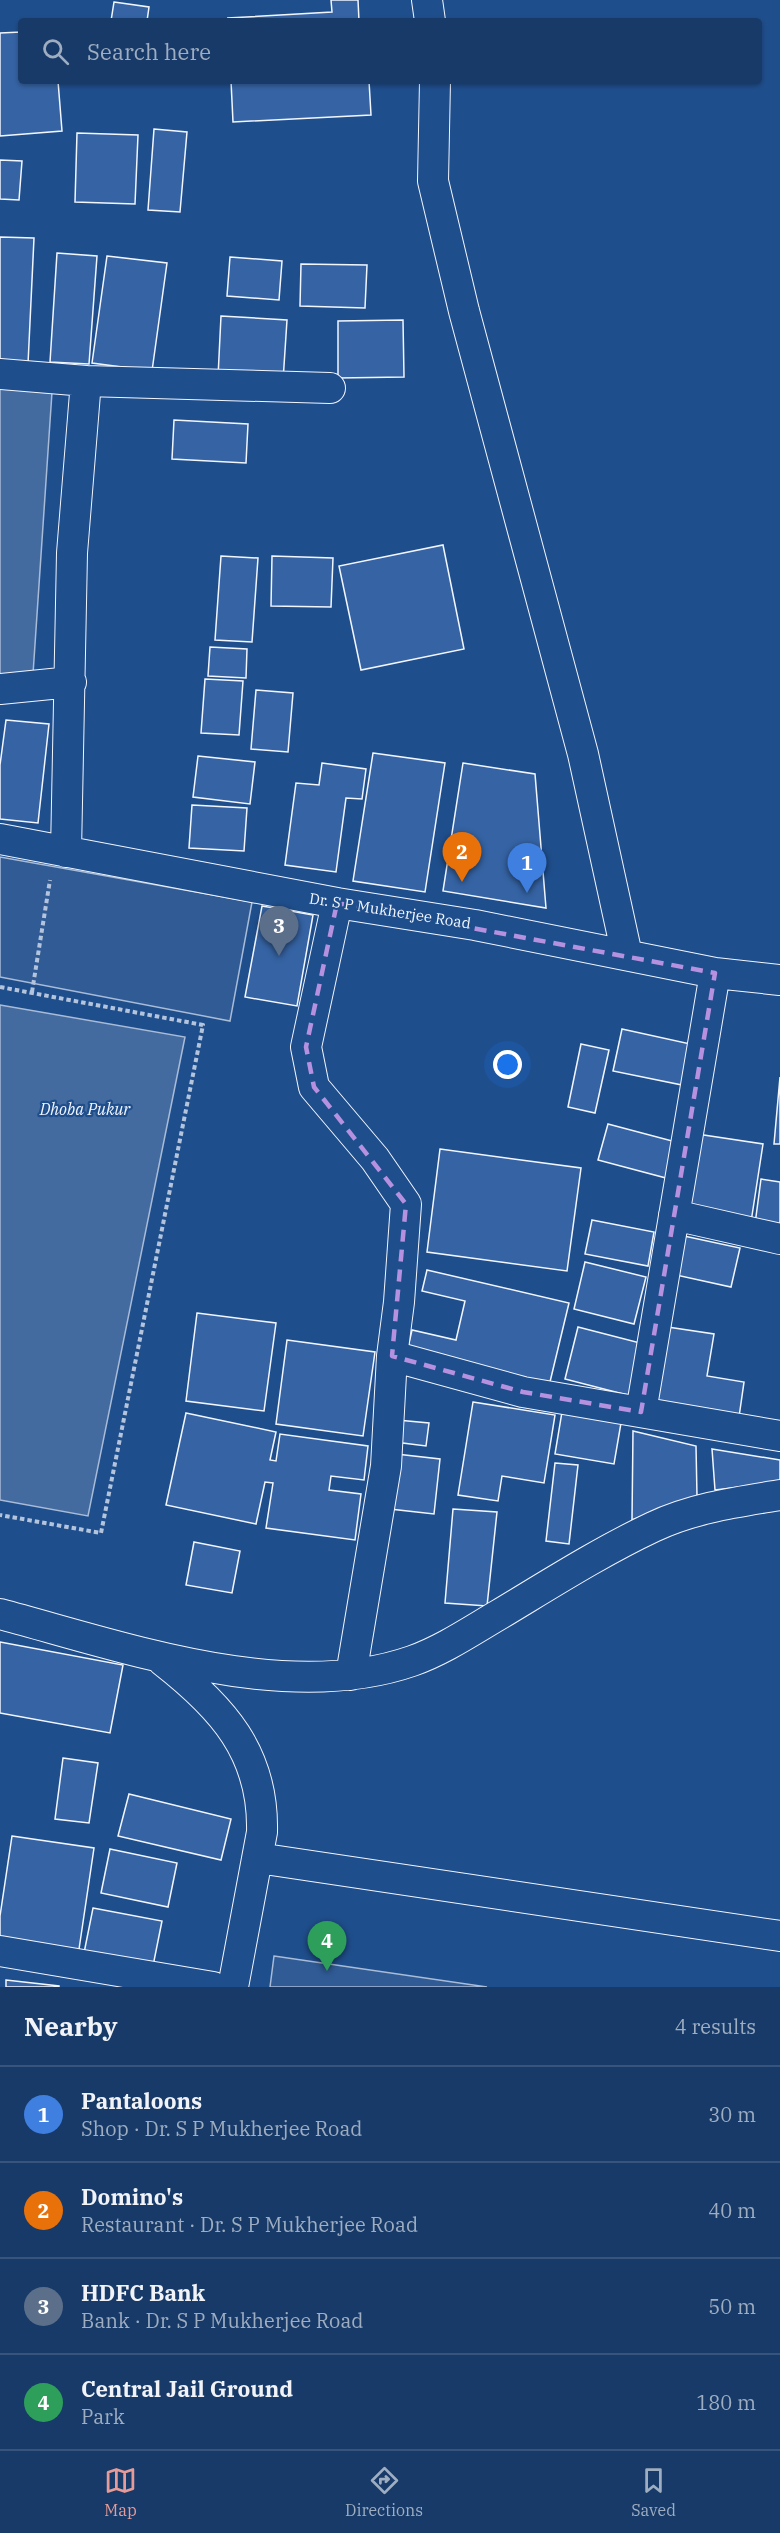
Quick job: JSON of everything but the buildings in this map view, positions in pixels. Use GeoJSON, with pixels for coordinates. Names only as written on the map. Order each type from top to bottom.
{"type":"FeatureCollection","features":[{"type":"Feature","properties":{"kind":"street"},"geometry":{"type":"LineString","coordinates":[[427,0],[430,18]]}},
{"type":"Feature","properties":{"kind":"street"},"geometry":{"type":"LineString","coordinates":[[435,84],[432,181],[464,311],[583,754],[627,956]]}},
{"type":"Feature","properties":{"kind":"street"},"geometry":{"type":"LineString","coordinates":[[0,374],[86,381],[330,388]]}},
{"type":"Feature","properties":{"kind":"street"},"geometry":{"type":"LineString","coordinates":[[61,850],[71,682],[72,553],[86,381]]}},
{"type":"Feature","properties":{"kind":"street"},"geometry":{"type":"LineString","coordinates":[[0,689],[71,682]]}},
{"type":"Feature","properties":{"kind":"street","name":"Dr. S P Mukherjee Road"},"geometry":{"type":"LineString","coordinates":[[0,839],[337,903],[475,925],[715,973],[780,980]]}},
{"type":"Feature","properties":{"kind":"street"},"geometry":{"type":"LineString","coordinates":[[337,903],[306,1047],[314,1087],[375,1159],[406,1204],[399,1302],[392,1356],[386,1466],[351,1675]]}},
{"type":"Feature","properties":{"kind":"street"},"geometry":{"type":"LineString","coordinates":[[641,1412],[715,973]]}},
{"type":"Feature","properties":{"kind":"street"},"geometry":{"type":"LineString","coordinates":[[674,1215],[780,1239]]}},
{"type":"Feature","properties":{"kind":"street"},"geometry":{"type":"LineString","coordinates":[[392,1356],[523,1392],[780,1436]]}},
{"type":"Feature","properties":{"kind":"street"},"geometry":{"type":"LineString","coordinates":[[0,1614],[203,1667],[261,1674],[351,1675],[380,1671],[414,1661],[450,1644],[598,1556],[656,1525],[721,1504],[780,1495]]}},
{"type":"Feature","properties":{"kind":"street"},"geometry":{"type":"LineString","coordinates":[[156,1656],[203,1694],[220,1712],[250,1759],[259,1785],[262,1807],[258,1858],[233,1987]]}},
{"type":"Feature","properties":{"kind":"street"},"geometry":{"type":"LineString","coordinates":[[258,1858],[780,1936]]}},
{"type":"Feature","properties":{"kind":"street"},"geometry":{"type":"LineString","coordinates":[[0,1951],[213,1987]]}},
{"type":"Feature","properties":{"kind":"path"},"geometry":{"type":"LineString","coordinates":[[32,992],[61,850]]}},
{"type":"Feature","properties":{"kind":"path"},"geometry":{"type":"LineString","coordinates":[[0,987],[203,1025],[101,1533],[0,1515]]}},
{"type":"Feature","properties":{"kind":"highlighted area"},"geometry":{"type":"Polygon","coordinates":[[[337,903],[715,973],[641,1412],[523,1392],[392,1356],[406,1204],[314,1087],[306,1047],[337,903]]]}},
{"type":"Feature","properties":{"kind":"shaded area"},"geometry":{"type":"Polygon","coordinates":[[[0,857],[252,902],[230,1021],[0,977],[0,857]]]}},
{"type":"Feature","properties":{"kind":"shaded area"},"geometry":{"type":"Polygon","coordinates":[[[274,1956],[487,1987],[270,1987],[274,1956]]]}},
{"type":"Feature","properties":{"kind":"water"},"geometry":{"type":"Polygon","coordinates":[[[0,389],[52,392],[33,674],[0,676],[0,389]]]}},
{"type":"Feature","properties":{"kind":"water","name":"Dhoba Pukur"},"geometry":{"type":"Polygon","coordinates":[[[0,1005],[185,1037],[88,1516],[0,1500],[0,1005]]]}},
{"type":"Feature","properties":{"kind":"place","name":"Domino's"},"geometry":{"type":"Point","coordinates":[462,882]}},
{"type":"Feature","properties":{"kind":"place","name":"Pantaloons"},"geometry":{"type":"Point","coordinates":[527,893]}},
{"type":"Feature","properties":{"kind":"place","name":"HDFC Bank"},"geometry":{"type":"Point","coordinates":[279,956]}},
{"type":"Feature","properties":{"kind":"place","name":"Central Jail Ground"},"geometry":{"type":"Point","coordinates":[327,1971]}}]}
